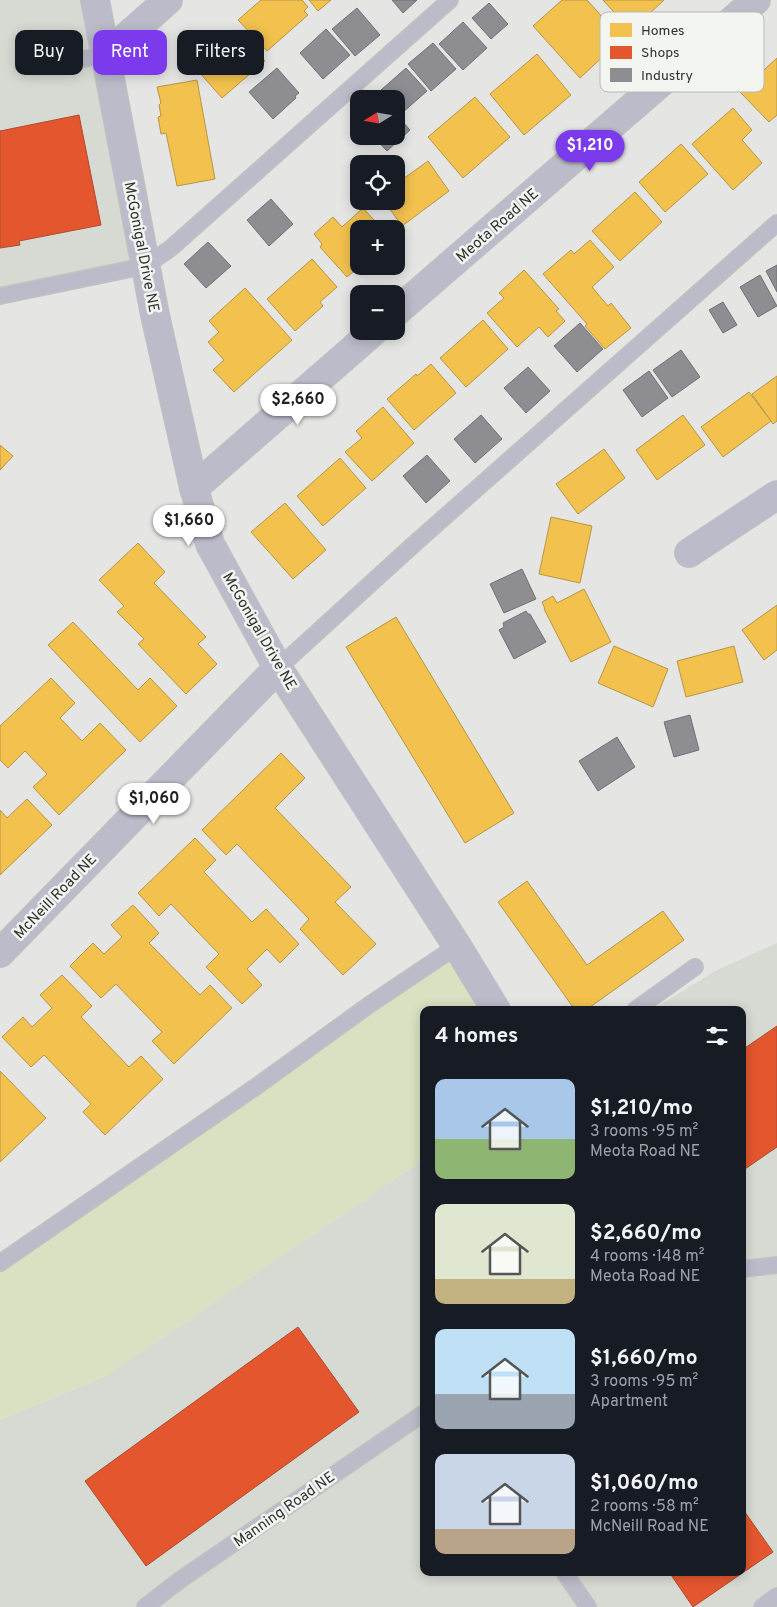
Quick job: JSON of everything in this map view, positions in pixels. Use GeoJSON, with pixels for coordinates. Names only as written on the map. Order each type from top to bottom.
{"type":"FeatureCollection","features":[{"type":"Feature","properties":{"kind":"street","name":"McGonigal Drive NE"},"geometry":{"type":"LineString","coordinates":[[95,0],[101,30]]}},
{"type":"Feature","properties":{"kind":"street"},"geometry":{"type":"LineString","coordinates":[[134,30],[168,0]]}},
{"type":"Feature","properties":{"kind":"street","name":"Meota Road NE"},"geometry":{"type":"LineString","coordinates":[[742,12],[756,0]]}},
{"type":"Feature","properties":{"kind":"street","name":"McGonigal Drive NE"},"geometry":{"type":"LineString","coordinates":[[110,75],[145,266],[194,488],[210,544],[278,668],[494,1006]]}},
{"type":"Feature","properties":{"kind":"street","name":"Meota Road NE"},"geometry":{"type":"LineString","coordinates":[[405,304],[650,92]]}},
{"type":"Feature","properties":{"kind":"street"},"geometry":{"type":"LineString","coordinates":[[194,488],[364,340]]}},
{"type":"Feature","properties":{"kind":"street"},"geometry":{"type":"LineString","coordinates":[[689,553],[777,494]]}},
{"type":"Feature","properties":{"kind":"street","name":"McNeill Road NE"},"geometry":{"type":"LineString","coordinates":[[0,953],[278,668]]}},
{"type":"Feature","properties":{"kind":"lane"},"geometry":{"type":"LineString","coordinates":[[0,296],[145,266],[171,248],[450,0]]}},
{"type":"Feature","properties":{"kind":"lane"},"geometry":{"type":"LineString","coordinates":[[278,668],[412,545],[777,223]]}},
{"type":"Feature","properties":{"kind":"lane"},"geometry":{"type":"LineString","coordinates":[[0,1263],[257,1086],[369,1005],[457,946]]}},
{"type":"Feature","properties":{"kind":"lane"},"geometry":{"type":"LineString","coordinates":[[641,1006],[695,967]]}},
{"type":"Feature","properties":{"kind":"lane"},"geometry":{"type":"LineString","coordinates":[[746,1269],[777,1266]]}},
{"type":"Feature","properties":{"kind":"lane","name":"Manning Road NE"},"geometry":{"type":"LineString","coordinates":[[145,1607],[180,1580],[420,1415]]}},
{"type":"Feature","properties":{"kind":"lane"},"geometry":{"type":"LineString","coordinates":[[567,1576],[588,1607]]}},
{"type":"Feature","properties":{"kind":"lane"},"geometry":{"type":"LineString","coordinates":[[762,1607],[777,1596]]}},
{"type":"Feature","properties":{"kind":"shaded area"},"geometry":{"type":"Polygon","coordinates":[[[0,0],[95,0],[101,30],[93,30],[93,75],[109,75],[145,266],[0,296],[0,0]]]}},
{"type":"Feature","properties":{"kind":"shaded area"},"geometry":{"type":"Polygon","coordinates":[[[777,943],[777,1607],[0,1607],[0,1420],[108,1375],[420,1162],[420,1576],[746,1576],[746,1006],[658,1006],[715,971],[777,943]]]}},
{"type":"Feature","properties":{"kind":"green space"},"geometry":{"type":"Polygon","coordinates":[[[457,946],[494,1006],[420,1006],[420,1162],[108,1375],[0,1420],[0,1263],[457,946]]]}},
{"type":"Feature","properties":{"kind":"building: Homes"},"geometry":{"type":"Polygon","coordinates":[[[261,0],[302,0],[308,7],[304,11],[308,15],[267,51],[264,48],[264,30],[247,30],[238,20],[261,0]]]}},
{"type":"Feature","properties":{"kind":"building: Homes"},"geometry":{"type":"Polygon","coordinates":[[[309,0],[331,0],[318,11],[309,0]]]}},
{"type":"Feature","properties":{"kind":"building: Homes"},"geometry":{"type":"Polygon","coordinates":[[[562,0],[587,0],[600,14],[600,59],[580,78],[533,26],[562,0]]]}},
{"type":"Feature","properties":{"kind":"building: Homes"},"geometry":{"type":"Polygon","coordinates":[[[603,0],[664,0],[651,12],[614,12],[603,0]]]}},
{"type":"Feature","properties":{"kind":"building: Homes"},"geometry":{"type":"Polygon","coordinates":[[[537,54],[571,95],[524,135],[490,94],[537,54]]]}},
{"type":"Feature","properties":{"kind":"building: Homes"},"geometry":{"type":"Polygon","coordinates":[[[777,58],[777,115],[769,122],[740,92],[764,92],[764,70],[777,58]]]}},
{"type":"Feature","properties":{"kind":"building: Homes"},"geometry":{"type":"Polygon","coordinates":[[[202,75],[249,75],[222,98],[202,75]]]}},
{"type":"Feature","properties":{"kind":"building: Homes"},"geometry":{"type":"Polygon","coordinates":[[[197,80],[215,179],[177,186],[166,133],[161,134],[158,117],[161,116],[159,105],[161,103],[157,87],[197,80]]]}},
{"type":"Feature","properties":{"kind":"building: Homes"},"geometry":{"type":"Polygon","coordinates":[[[475,97],[510,137],[463,178],[428,137],[475,97]]]}},
{"type":"Feature","properties":{"kind":"building: Homes"},"geometry":{"type":"Polygon","coordinates":[[[733,108],[752,130],[742,140],[762,163],[733,190],[692,144],[733,108]]]}},
{"type":"Feature","properties":{"kind":"building: Homes"},"geometry":{"type":"Polygon","coordinates":[[[681,144],[708,174],[665,212],[639,182],[681,144]]]}},
{"type":"Feature","properties":{"kind":"building: Homes"},"geometry":{"type":"Polygon","coordinates":[[[428,161],[449,191],[405,224],[405,220],[398,220],[390,210],[405,210],[405,178],[428,161]]]}},
{"type":"Feature","properties":{"kind":"building: Homes"},"geometry":{"type":"Polygon","coordinates":[[[635,192],[662,222],[620,261],[592,231],[635,192]]]}},
{"type":"Feature","properties":{"kind":"building: Homes"},"geometry":{"type":"Polygon","coordinates":[[[361,210],[365,210],[374,220],[350,220],[350,274],[347,277],[320,247],[322,244],[314,234],[333,217],[342,227],[361,210]]]}},
{"type":"Feature","properties":{"kind":"building: Homes"},"geometry":{"type":"Polygon","coordinates":[[[590,240],[614,267],[592,287],[608,306],[611,303],[631,328],[605,349],[585,326],[587,324],[543,274],[571,250],[574,254],[590,240]]]}},
{"type":"Feature","properties":{"kind":"building: Homes"},"geometry":{"type":"Polygon","coordinates":[[[312,259],[337,287],[320,302],[323,306],[295,331],[267,299],[312,259]]]}},
{"type":"Feature","properties":{"kind":"building: Homes"},"geometry":{"type":"Polygon","coordinates":[[[524,270],[559,309],[556,311],[565,321],[548,337],[539,327],[517,347],[487,313],[504,298],[499,293],[524,270]]]}},
{"type":"Feature","properties":{"kind":"building: Homes"},"geometry":{"type":"Polygon","coordinates":[[[245,288],[292,340],[234,392],[213,370],[224,360],[208,342],[219,332],[209,321],[245,288]]]}},
{"type":"Feature","properties":{"kind":"building: Homes"},"geometry":{"type":"Polygon","coordinates":[[[483,320],[508,349],[466,387],[440,358],[483,320]]]}},
{"type":"Feature","properties":{"kind":"building: Homes"},"geometry":{"type":"Polygon","coordinates":[[[431,364],[456,393],[414,430],[387,399],[416,374],[417,376],[431,364]]]}},
{"type":"Feature","properties":{"kind":"building: Homes"},"geometry":{"type":"Polygon","coordinates":[[[777,376],[777,421],[773,424],[752,394],[777,376]]]}},
{"type":"Feature","properties":{"kind":"building: Homes"},"geometry":{"type":"Polygon","coordinates":[[[749,392],[771,421],[723,457],[701,427],[749,392]]]}},
{"type":"Feature","properties":{"kind":"building: Homes"},"geometry":{"type":"Polygon","coordinates":[[[383,407],[414,443],[372,481],[345,452],[362,438],[356,431],[383,407]]]}},
{"type":"Feature","properties":{"kind":"building: Homes"},"geometry":{"type":"Polygon","coordinates":[[[683,415],[705,445],[657,480],[636,450],[683,415]]]}},
{"type":"Feature","properties":{"kind":"building: Homes"},"geometry":{"type":"Polygon","coordinates":[[[0,445],[13,456],[0,470],[0,445]]]}},
{"type":"Feature","properties":{"kind":"building: Homes"},"geometry":{"type":"Polygon","coordinates":[[[604,449],[625,478],[578,514],[556,484],[604,449]]]}},
{"type":"Feature","properties":{"kind":"building: Homes"},"geometry":{"type":"Polygon","coordinates":[[[340,458],[366,488],[323,526],[297,496],[340,458]]]}},
{"type":"Feature","properties":{"kind":"building: Homes"},"geometry":{"type":"Polygon","coordinates":[[[285,503],[326,550],[293,579],[251,532],[285,503]]]}},
{"type":"Feature","properties":{"kind":"building: Homes"},"geometry":{"type":"Polygon","coordinates":[[[551,517],[592,526],[580,583],[539,574],[551,517]]]}},
{"type":"Feature","properties":{"kind":"building: Homes"},"geometry":{"type":"Polygon","coordinates":[[[138,543],[165,572],[154,583],[206,637],[198,644],[217,664],[186,694],[138,644],[144,639],[117,612],[124,606],[99,580],[138,543]]]}},
{"type":"Feature","properties":{"kind":"building: Homes"},"geometry":{"type":"Polygon","coordinates":[[[584,589],[611,642],[571,662],[542,602],[553,596],[557,603],[584,589]]]}},
{"type":"Feature","properties":{"kind":"building: Homes"},"geometry":{"type":"Polygon","coordinates":[[[777,605],[777,650],[764,660],[742,630],[777,605]]]}},
{"type":"Feature","properties":{"kind":"building: Homes"},"geometry":{"type":"Polygon","coordinates":[[[396,617],[514,813],[465,843],[346,647],[396,617]]]}},
{"type":"Feature","properties":{"kind":"building: Homes"},"geometry":{"type":"Polygon","coordinates":[[[73,622],[138,690],[150,678],[177,706],[140,742],[48,645],[73,622]]]}},
{"type":"Feature","properties":{"kind":"building: Homes"},"geometry":{"type":"Polygon","coordinates":[[[614,646],[668,669],[653,707],[598,683],[614,646]]]}},
{"type":"Feature","properties":{"kind":"building: Homes"},"geometry":{"type":"Polygon","coordinates":[[[734,646],[743,682],[686,697],[677,661],[734,646]]]}},
{"type":"Feature","properties":{"kind":"building: Homes"},"geometry":{"type":"Polygon","coordinates":[[[51,678],[75,703],[60,718],[82,741],[100,723],[126,750],[59,815],[33,787],[47,774],[25,751],[8,768],[0,760],[0,726],[51,678]]]}},
{"type":"Feature","properties":{"kind":"building: Homes"},"geometry":{"type":"Polygon","coordinates":[[[281,753],[305,778],[275,808],[351,887],[335,902],[376,944],[343,975],[300,929],[309,919],[237,844],[226,855],[202,830],[281,753]]]}},
{"type":"Feature","properties":{"kind":"building: Homes"},"geometry":{"type":"Polygon","coordinates":[[[27,799],[52,825],[0,875],[0,810],[7,818],[27,799]]]}},
{"type":"Feature","properties":{"kind":"building: Homes"},"geometry":{"type":"Polygon","coordinates":[[[195,838],[216,860],[204,872],[252,922],[266,909],[299,944],[280,963],[267,949],[247,969],[262,985],[242,1004],[206,967],[219,954],[171,904],[159,916],[138,893],[195,838]]]}},
{"type":"Feature","properties":{"kind":"building: Homes"},"geometry":{"type":"Polygon","coordinates":[[[527,881],[587,965],[663,911],[684,940],[592,1006],[572,1006],[498,902],[527,881]]]}},
{"type":"Feature","properties":{"kind":"building: Homes"},"geometry":{"type":"Polygon","coordinates":[[[133,905],[159,933],[149,943],[200,995],[210,985],[232,1008],[174,1064],[152,1041],[162,1032],[116,984],[101,998],[70,966],[93,943],[104,954],[122,937],[111,925],[133,905]]]}},
{"type":"Feature","properties":{"kind":"building: Homes"},"geometry":{"type":"Polygon","coordinates":[[[62,975],[92,1006],[81,1017],[129,1067],[141,1056],[163,1079],[105,1135],[83,1112],[91,1104],[44,1055],[31,1067],[2,1037],[23,1017],[32,1027],[52,1008],[40,995],[62,975]]]}},
{"type":"Feature","properties":{"kind":"building: Homes"},"geometry":{"type":"Polygon","coordinates":[[[0,1071],[46,1118],[0,1162],[0,1071]]]}},
{"type":"Feature","properties":{"kind":"building: Shops"},"geometry":{"type":"Polygon","coordinates":[[[79,115],[101,225],[19,241],[20,245],[0,248],[0,131],[79,115]]]}},
{"type":"Feature","properties":{"kind":"building: Shops"},"geometry":{"type":"Polygon","coordinates":[[[777,1026],[777,1147],[746,1168],[746,1047],[777,1026]]]}},
{"type":"Feature","properties":{"kind":"building: Shops"},"geometry":{"type":"Polygon","coordinates":[[[298,1327],[359,1412],[146,1566],[85,1481],[298,1327]]]}},
{"type":"Feature","properties":{"kind":"building: Shops"},"geometry":{"type":"Polygon","coordinates":[[[746,1514],[773,1552],[746,1571],[746,1514]]]}},
{"type":"Feature","properties":{"kind":"building: Shops"},"geometry":{"type":"Polygon","coordinates":[[[672,1576],[738,1576],[693,1607],[672,1576]]]}},
{"type":"Feature","properties":{"kind":"building: Industry"},"geometry":{"type":"Polygon","coordinates":[[[392,0],[417,0],[403,13],[392,0]]]}},
{"type":"Feature","properties":{"kind":"building: Industry"},"geometry":{"type":"Polygon","coordinates":[[[489,3],[508,24],[491,39],[472,18],[489,3]]]}},
{"type":"Feature","properties":{"kind":"building: Industry"},"geometry":{"type":"Polygon","coordinates":[[[357,8],[380,35],[355,56],[332,29],[357,8]]]}},
{"type":"Feature","properties":{"kind":"building: Industry"},"geometry":{"type":"Polygon","coordinates":[[[463,22],[487,48],[463,70],[439,44],[463,22]]]}},
{"type":"Feature","properties":{"kind":"building: Industry"},"geometry":{"type":"Polygon","coordinates":[[[326,29],[350,55],[323,79],[300,53],[326,29]]]}},
{"type":"Feature","properties":{"kind":"building: Industry"},"geometry":{"type":"Polygon","coordinates":[[[433,43],[456,69],[431,91],[408,64],[433,43]]]}},
{"type":"Feature","properties":{"kind":"building: Industry"},"geometry":{"type":"Polygon","coordinates":[[[277,68],[299,93],[273,119],[249,92],[277,68]]]}},
{"type":"Feature","properties":{"kind":"building: Industry"},"geometry":{"type":"Polygon","coordinates":[[[406,68],[427,91],[405,110],[405,90],[381,90],[406,68]]]}},
{"type":"Feature","properties":{"kind":"building: Industry"},"geometry":{"type":"Polygon","coordinates":[[[405,124],[410,130],[405,135],[405,124]]]}},
{"type":"Feature","properties":{"kind":"building: Industry"},"geometry":{"type":"Polygon","coordinates":[[[381,145],[394,145],[387,151],[381,145]]]}},
{"type":"Feature","properties":{"kind":"building: Industry"},"geometry":{"type":"Polygon","coordinates":[[[271,199],[293,224],[269,246],[247,220],[271,199]]]}},
{"type":"Feature","properties":{"kind":"building: Industry"},"geometry":{"type":"Polygon","coordinates":[[[208,242],[231,266],[206,288],[184,264],[208,242]]]}},
{"type":"Feature","properties":{"kind":"building: Industry"},"geometry":{"type":"Polygon","coordinates":[[[777,265],[777,292],[766,271],[777,265]]]}},
{"type":"Feature","properties":{"kind":"building: Industry"},"geometry":{"type":"Polygon","coordinates":[[[760,275],[777,306],[758,317],[740,287],[760,275]]]}},
{"type":"Feature","properties":{"kind":"building: Industry"},"geometry":{"type":"Polygon","coordinates":[[[723,302],[737,325],[723,333],[709,310],[723,302]]]}},
{"type":"Feature","properties":{"kind":"building: Industry"},"geometry":{"type":"Polygon","coordinates":[[[580,323],[603,349],[577,372],[554,346],[580,323]]]}},
{"type":"Feature","properties":{"kind":"building: Industry"},"geometry":{"type":"Polygon","coordinates":[[[681,350],[700,377],[672,397],[653,370],[681,350]]]}},
{"type":"Feature","properties":{"kind":"building: Industry"},"geometry":{"type":"Polygon","coordinates":[[[528,367],[550,391],[526,413],[504,388],[528,367]]]}},
{"type":"Feature","properties":{"kind":"building: Industry"},"geometry":{"type":"Polygon","coordinates":[[[649,371],[668,398],[642,417],[623,390],[649,371]]]}},
{"type":"Feature","properties":{"kind":"building: Industry"},"geometry":{"type":"Polygon","coordinates":[[[481,415],[502,439],[475,463],[454,439],[481,415]]]}},
{"type":"Feature","properties":{"kind":"building: Industry"},"geometry":{"type":"Polygon","coordinates":[[[427,455],[450,481],[426,503],[403,476],[427,455]]]}},
{"type":"Feature","properties":{"kind":"building: Industry"},"geometry":{"type":"Polygon","coordinates":[[[522,569],[536,599],[504,613],[490,584],[522,569]]]}},
{"type":"Feature","properties":{"kind":"building: Industry"},"geometry":{"type":"Polygon","coordinates":[[[526,611],[530,614],[546,642],[514,659],[499,630],[504,627],[503,623],[526,611]]]}},
{"type":"Feature","properties":{"kind":"building: Industry"},"geometry":{"type":"Polygon","coordinates":[[[690,715],[699,750],[674,757],[664,722],[690,715]]]}},
{"type":"Feature","properties":{"kind":"building: Industry"},"geometry":{"type":"Polygon","coordinates":[[[617,737],[635,767],[598,791],[579,761],[617,737]]]}}]}
